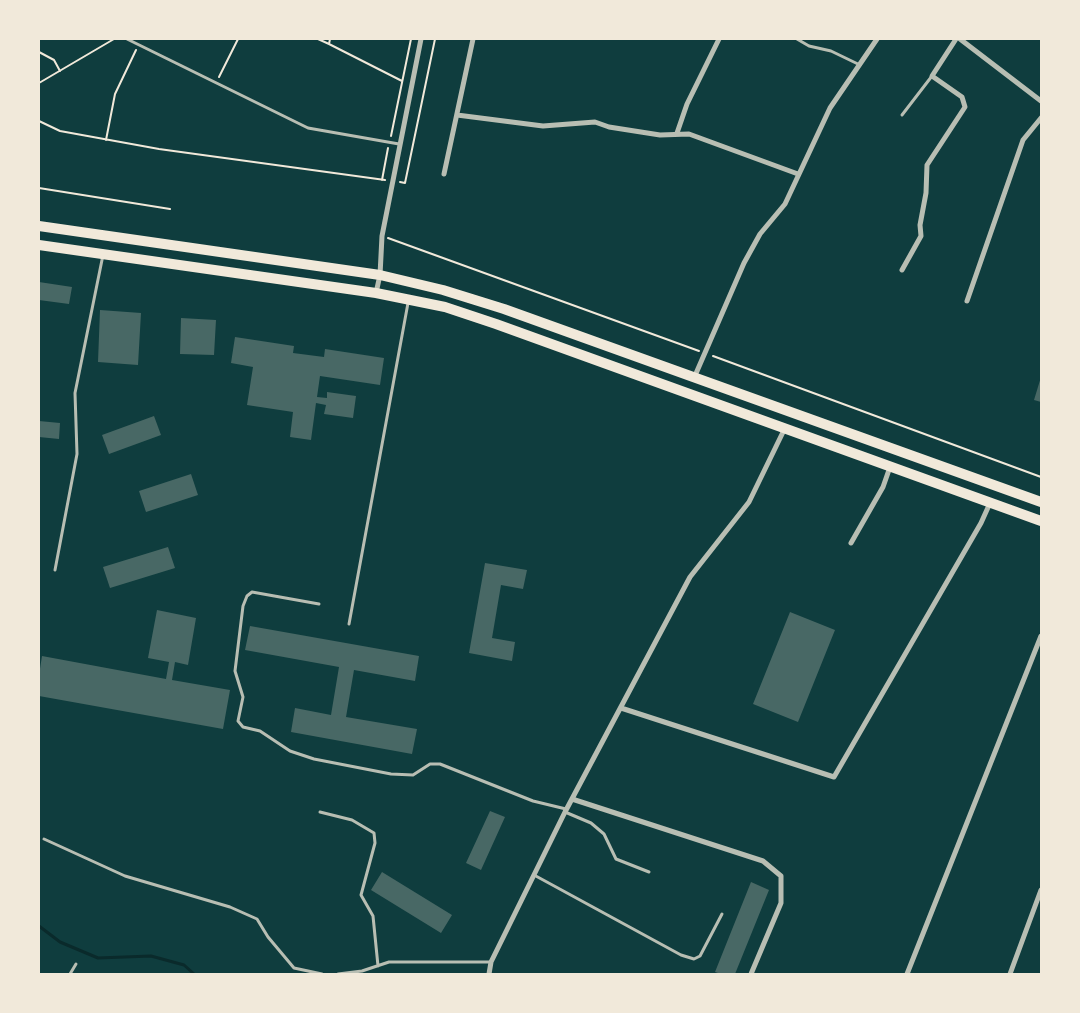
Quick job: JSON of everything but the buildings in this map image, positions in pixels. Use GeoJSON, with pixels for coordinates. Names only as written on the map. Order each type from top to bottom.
{"type":"FeatureCollection","features":[{"type":"Feature","properties":{"kind":"main road"},"geometry":{"type":"LineString","coordinates":[[39,226],[380,275],[443,290],[504,309],[1041,502]]}},
{"type":"Feature","properties":{"kind":"main road"},"geometry":{"type":"LineString","coordinates":[[39,245],[376,293],[445,307],[1041,521]]}},
{"type":"Feature","properties":{"kind":"street"},"geometry":{"type":"LineString","coordinates":[[376,293],[380,275],[382,236],[421,39]]}},
{"type":"Feature","properties":{"kind":"street"},"geometry":{"type":"LineString","coordinates":[[444,174],[473,39]]}},
{"type":"Feature","properties":{"kind":"street"},"geometry":{"type":"LineString","coordinates":[[677,133],[687,104],[719,39]]}},
{"type":"Feature","properties":{"kind":"street"},"geometry":{"type":"LineString","coordinates":[[694,378],[744,263],[760,234],[785,204],[830,108],[861,66],[877,39]]}},
{"type":"Feature","properties":{"kind":"street"},"geometry":{"type":"LineString","coordinates":[[902,270],[921,236],[920,225],[926,194],[927,165],[965,107],[962,97],[932,76],[956,39]]}},
{"type":"Feature","properties":{"kind":"street"},"geometry":{"type":"LineString","coordinates":[[960,39],[1041,101]]}},
{"type":"Feature","properties":{"kind":"street"},"geometry":{"type":"LineString","coordinates":[[457,115],[543,126],[595,122],[610,127],[660,135],[689,134],[798,174]]}},
{"type":"Feature","properties":{"kind":"street"},"geometry":{"type":"LineString","coordinates":[[967,301],[1023,140],[1041,118]]}},
{"type":"Feature","properties":{"kind":"street"},"geometry":{"type":"LineString","coordinates":[[489,974],[491,962],[572,799],[690,577],[749,502],[785,428]]}},
{"type":"Feature","properties":{"kind":"street"},"geometry":{"type":"LineString","coordinates":[[850,543],[883,487],[890,466]]}},
{"type":"Feature","properties":{"kind":"street"},"geometry":{"type":"LineString","coordinates":[[621,708],[834,777],[982,523],[990,503]]}},
{"type":"Feature","properties":{"kind":"street"},"geometry":{"type":"LineString","coordinates":[[907,974],[1041,636]]}},
{"type":"Feature","properties":{"kind":"street"},"geometry":{"type":"LineString","coordinates":[[572,799],[763,861],[781,876],[781,903],[751,974]]}},
{"type":"Feature","properties":{"kind":"street"},"geometry":{"type":"LineString","coordinates":[[1010,974],[1041,890]]}},
{"type":"Feature","properties":{"kind":"lane"},"geometry":{"type":"LineString","coordinates":[[127,39],[308,128],[399,144]]}},
{"type":"Feature","properties":{"kind":"lane"},"geometry":{"type":"LineString","coordinates":[[797,39],[809,46],[831,51],[861,66]]}},
{"type":"Feature","properties":{"kind":"lane"},"geometry":{"type":"LineString","coordinates":[[902,115],[932,76]]}},
{"type":"Feature","properties":{"kind":"lane"},"geometry":{"type":"LineString","coordinates":[[55,570],[77,454],[74,393],[103,255]]}},
{"type":"Feature","properties":{"kind":"lane"},"geometry":{"type":"LineString","coordinates":[[349,624],[409,299]]}},
{"type":"Feature","properties":{"kind":"lane"},"geometry":{"type":"LineString","coordinates":[[319,604],[252,592],[246,596],[243,606],[235,672],[243,697],[238,721],[244,727],[260,731],[290,751],[314,759],[390,774],[413,774],[430,764],[440,764],[533,801],[566,811],[590,823],[604,834],[616,858],[649,872]]}},
{"type":"Feature","properties":{"kind":"lane"},"geometry":{"type":"LineString","coordinates":[[320,812],[352,820],[374,833],[375,843],[361,895],[373,916],[378,966]]}},
{"type":"Feature","properties":{"kind":"lane"},"geometry":{"type":"LineString","coordinates":[[44,839],[125,876],[230,907],[257,919],[268,937],[294,968],[322,974]]}},
{"type":"Feature","properties":{"kind":"lane"},"geometry":{"type":"LineString","coordinates":[[534,875],[682,955],[694,959],[700,956],[722,914]]}},
{"type":"Feature","properties":{"kind":"lane"},"geometry":{"type":"LineString","coordinates":[[338,974],[362,971],[389,962],[491,962]]}},
{"type":"Feature","properties":{"kind":"lane"},"geometry":{"type":"LineString","coordinates":[[71,974],[76,964]]}},
{"type":"Feature","properties":{"kind":"path"},"geometry":{"type":"LineString","coordinates":[[39,84],[114,39]]}},
{"type":"Feature","properties":{"kind":"path"},"geometry":{"type":"LineString","coordinates":[[217,83],[238,39]]}},
{"type":"Feature","properties":{"kind":"path"},"geometry":{"type":"LineString","coordinates":[[318,39],[411,85]]}},
{"type":"Feature","properties":{"kind":"path"},"geometry":{"type":"LineString","coordinates":[[328,44],[330,39]]}},
{"type":"Feature","properties":{"kind":"path"},"geometry":{"type":"LineString","coordinates":[[382,180],[410,39]]}},
{"type":"Feature","properties":{"kind":"path"},"geometry":{"type":"LineString","coordinates":[[39,120],[60,131],[106,140],[405,183],[435,39]]}},
{"type":"Feature","properties":{"kind":"path"},"geometry":{"type":"LineString","coordinates":[[106,140],[116,94],[138,44]]}},
{"type":"Feature","properties":{"kind":"path"},"geometry":{"type":"LineString","coordinates":[[39,52],[54,60],[60,71]]}},
{"type":"Feature","properties":{"kind":"path"},"geometry":{"type":"LineString","coordinates":[[39,188],[170,209]]}},
{"type":"Feature","properties":{"kind":"waterway"},"geometry":{"type":"LineString","coordinates":[[39,926],[60,942],[98,958],[151,956],[184,965],[194,974]]}}]}
